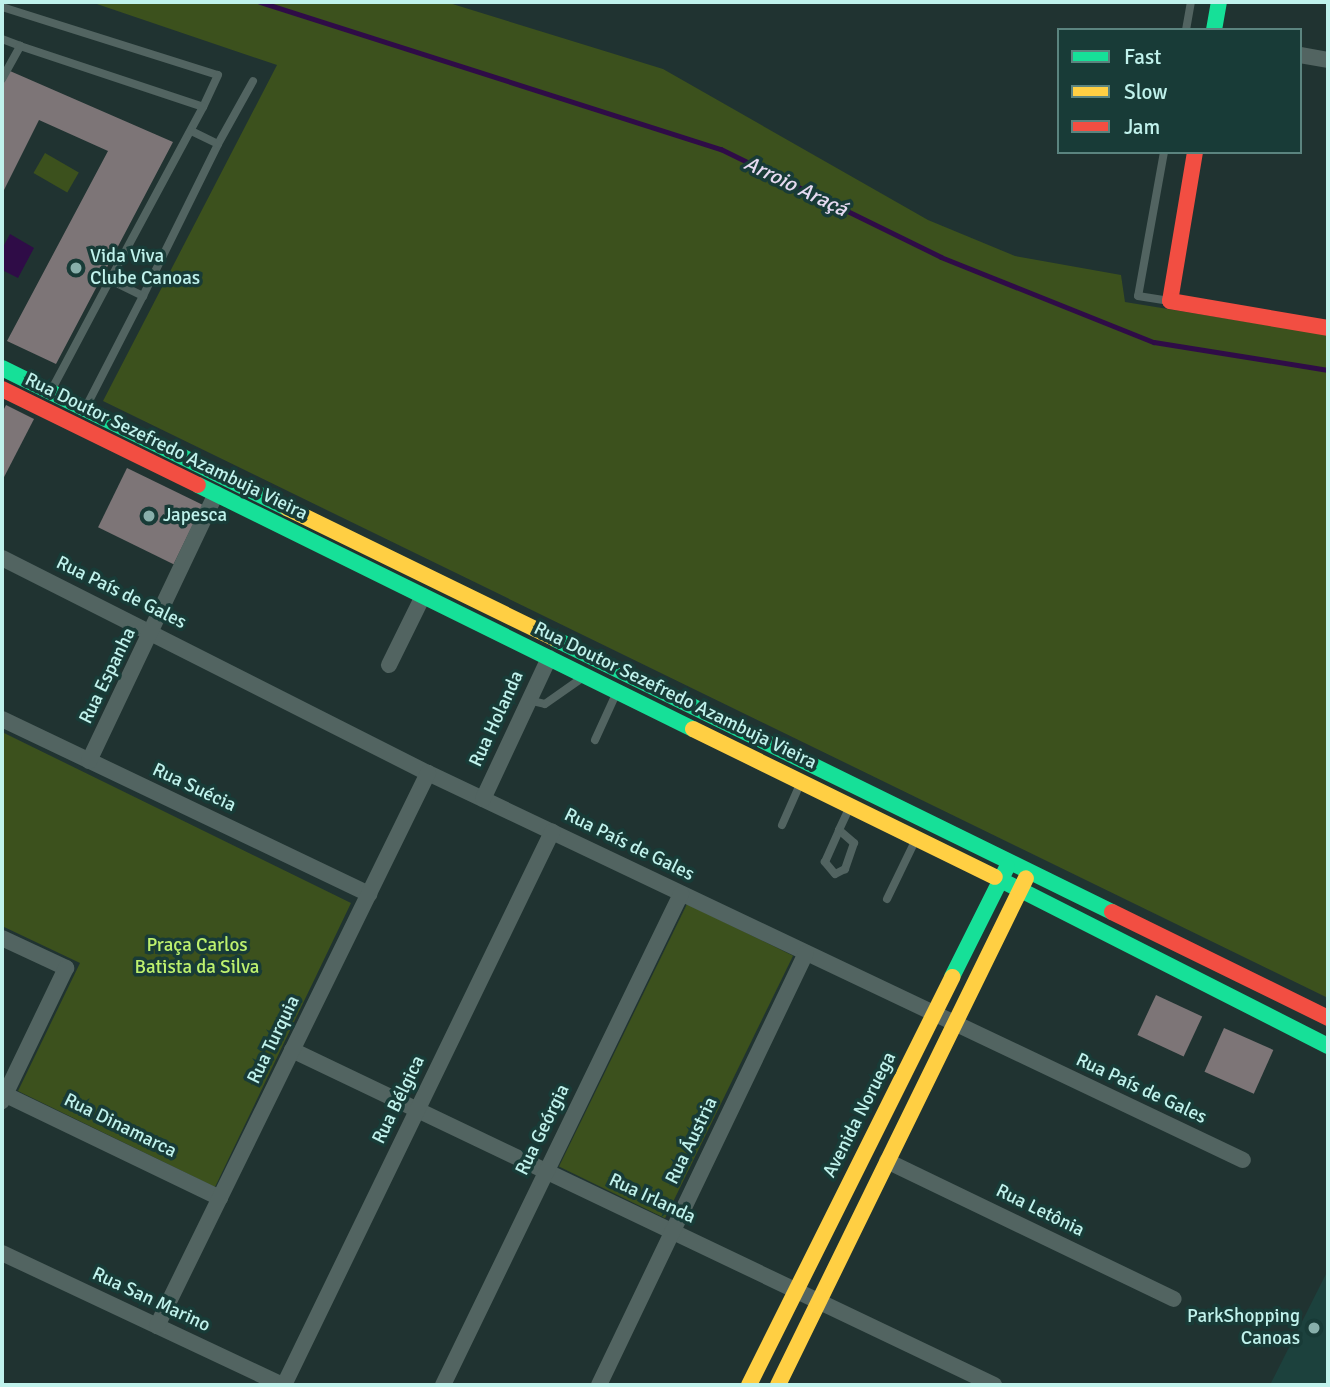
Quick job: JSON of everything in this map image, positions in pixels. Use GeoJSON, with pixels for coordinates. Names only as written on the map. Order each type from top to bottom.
{"type":"FeatureCollection","features":[{"type":"Feature","properties":{"kind":"main road"},"geometry":{"type":"LineString","coordinates":[[1214,28],[1219,2]]}},
{"type":"Feature","properties":{"kind":"main road"},"geometry":{"type":"LineString","coordinates":[[1195,154],[1170,301],[1328,327]]}},
{"type":"Feature","properties":{"kind":"main road","name":"Rua Doutor Sezefredo Azambuja Vieira"},"geometry":{"type":"LineString","coordinates":[[2,368],[1328,1018]]}},
{"type":"Feature","properties":{"kind":"main road","name":"Rua Doutor Sezefredo Azambuja Vieira"},"geometry":{"type":"LineString","coordinates":[[2,389],[1020,889],[1328,1046]]}},
{"type":"Feature","properties":{"kind":"main road","name":"Avenida Noruega"},"geometry":{"type":"LineString","coordinates":[[749,1385],[1009,863]]}},
{"type":"Feature","properties":{"kind":"main road"},"geometry":{"type":"LineString","coordinates":[[778,1385],[1028,872]]}},
{"type":"Feature","properties":{"kind":"street"},"geometry":{"type":"LineString","coordinates":[[1302,55],[1328,60]]}},
{"type":"Feature","properties":{"kind":"street","name":"Rua Espanha"},"geometry":{"type":"LineString","coordinates":[[89,761],[154,631],[216,494]]}},
{"type":"Feature","properties":{"kind":"street","name":"Rua País de Gales"},"geometry":{"type":"LineString","coordinates":[[2,558],[154,631],[428,773],[1243,1160]]}},
{"type":"Feature","properties":{"kind":"street"},"geometry":{"type":"LineString","coordinates":[[389,665],[423,596]]}},
{"type":"Feature","properties":{"kind":"street","name":"Rua Holanda"},"geometry":{"type":"LineString","coordinates":[[483,799],[549,658]]}},
{"type":"Feature","properties":{"kind":"street","name":"Rua Suécia"},"geometry":{"type":"LineString","coordinates":[[2,719],[369,894]]}},
{"type":"Feature","properties":{"kind":"street","name":"Rua Turquia"},"geometry":{"type":"LineString","coordinates":[[158,1326],[428,773]]}},
{"type":"Feature","properties":{"kind":"street","name":"Rua Bélgica"},"geometry":{"type":"LineString","coordinates":[[283,1385],[552,832]]}},
{"type":"Feature","properties":{"kind":"street","name":"Rua Geórgia"},"geometry":{"type":"LineString","coordinates":[[443,1385],[681,894]]}},
{"type":"Feature","properties":{"kind":"street"},"geometry":{"type":"LineString","coordinates":[[2,938],[66,968],[3,1096]]}},
{"type":"Feature","properties":{"kind":"street","name":"Rua Áustria"},"geometry":{"type":"LineString","coordinates":[[599,1385],[806,953]]}},
{"type":"Feature","properties":{"kind":"street","name":"Rua Irlanda"},"geometry":{"type":"LineString","coordinates":[[292,1050],[994,1385]]}},
{"type":"Feature","properties":{"kind":"street","name":"Rua Dinamarca"},"geometry":{"type":"LineString","coordinates":[[3,1096],[220,1198]]}},
{"type":"Feature","properties":{"kind":"street","name":"Rua Letônia"},"geometry":{"type":"LineString","coordinates":[[887,1161],[1174,1299]]}},
{"type":"Feature","properties":{"kind":"street","name":"Rua San Marino"},"geometry":{"type":"LineString","coordinates":[[2,1253],[158,1326],[251,1379],[283,1385]]}},
{"type":"Feature","properties":{"kind":"lane"},"geometry":{"type":"LineString","coordinates":[[1186,28],[1191,2]]}},
{"type":"Feature","properties":{"kind":"lane"},"geometry":{"type":"LineString","coordinates":[[2,7],[218,75],[191,131],[50,392]]}},
{"type":"Feature","properties":{"kind":"lane"},"geometry":{"type":"LineString","coordinates":[[2,39],[203,107]]}},
{"type":"Feature","properties":{"kind":"lane"},"geometry":{"type":"LineString","coordinates":[[2,79],[20,46]]}},
{"type":"Feature","properties":{"kind":"lane"},"geometry":{"type":"LineString","coordinates":[[85,409],[218,144],[253,81]]}},
{"type":"Feature","properties":{"kind":"lane"},"geometry":{"type":"LineString","coordinates":[[191,131],[218,144]]}},
{"type":"Feature","properties":{"kind":"lane"},"geometry":{"type":"LineString","coordinates":[[1164,154],[1138,296],[1170,301]]}},
{"type":"Feature","properties":{"kind":"lane"},"geometry":{"type":"LineString","coordinates":[[110,280],[143,296]]}},
{"type":"Feature","properties":{"kind":"lane"},"geometry":{"type":"LineString","coordinates":[[528,700],[545,704],[585,676]]}},
{"type":"Feature","properties":{"kind":"lane"},"geometry":{"type":"LineString","coordinates":[[595,740],[618,691]]}},
{"type":"Feature","properties":{"kind":"lane"},"geometry":{"type":"LineString","coordinates":[[782,825],[802,782]]}},
{"type":"Feature","properties":{"kind":"lane"},"geometry":{"type":"LineString","coordinates":[[839,830],[850,836],[853,849],[841,874],[835,874],[825,862],[839,830],[850,806]]}},
{"type":"Feature","properties":{"kind":"lane"},"geometry":{"type":"LineString","coordinates":[[887,899],[916,838]]}},
{"type":"Feature","properties":{"kind":"shaded area"},"geometry":{"type":"Polygon","coordinates":[[[10,234],[34,248],[18,278],[2,270],[2,249],[10,234]]]}},
{"type":"Feature","properties":{"kind":"shaded area","name":"ParkShopping Canoas"},"geometry":{"type":"Polygon","coordinates":[[[1328,1270],[1328,1385],[1270,1385],[1328,1270]]]}},
{"type":"Feature","properties":{"kind":"green space"},"geometry":{"type":"Polygon","coordinates":[[[91,2],[446,2],[663,69],[928,220],[1015,256],[1121,275],[1125,302],[1328,335],[1328,998],[103,401],[277,65],[91,2]]]}},
{"type":"Feature","properties":{"kind":"green space"},"geometry":{"type":"Polygon","coordinates":[[[45,153],[79,172],[67,192],[34,173],[45,153]]]}},
{"type":"Feature","properties":{"kind":"green space","name":"Praça Carlos Batista da Silva"},"geometry":{"type":"Polygon","coordinates":[[[2,732],[351,903],[215,1187],[18,1091],[80,963],[2,926],[2,732]]]}},
{"type":"Feature","properties":{"kind":"green space"},"geometry":{"type":"Polygon","coordinates":[[[687,904],[793,956],[665,1218],[559,1166],[687,904]]]}},
{"type":"Feature","properties":{"kind":"building","name":"Vida Viva Clube Canoas"},"geometry":{"type":"Polygon","coordinates":[[[10,71],[173,142],[56,364],[7,341],[108,151],[39,120],[2,194],[2,86],[10,71]]]}},
{"type":"Feature","properties":{"kind":"building"},"geometry":{"type":"Polygon","coordinates":[[[6,405],[34,419],[2,481],[2,413],[6,405]]]}},
{"type":"Feature","properties":{"kind":"building","name":"Japesca"},"geometry":{"type":"Polygon","coordinates":[[[127,468],[202,505],[174,564],[98,527],[127,468]]]}},
{"type":"Feature","properties":{"kind":"building"},"geometry":{"type":"Polygon","coordinates":[[[1156,995],[1202,1017],[1184,1056],[1137,1035],[1156,995]]]}},
{"type":"Feature","properties":{"kind":"building"},"geometry":{"type":"Polygon","coordinates":[[[1224,1028],[1273,1050],[1254,1094],[1204,1072],[1224,1028]]]}},
{"type":"Feature","properties":{"kind":"waterway","name":"Arroio Araçá"},"geometry":{"type":"LineString","coordinates":[[260,2],[721,149],[941,257],[1154,342],[1328,370]]}},
{"type":"Feature","properties":{"kind":"traffic: fast"},"geometry":{"type":"LineString","coordinates":[[1214,28],[1219,2]]}},
{"type":"Feature","properties":{"kind":"traffic: fast"},"geometry":{"type":"LineString","coordinates":[[2,368],[287,508]]}},
{"type":"Feature","properties":{"kind":"traffic: fast"},"geometry":{"type":"LineString","coordinates":[[198,485],[693,729]]}},
{"type":"Feature","properties":{"kind":"traffic: fast"},"geometry":{"type":"LineString","coordinates":[[555,639],[1112,912]]}},
{"type":"Feature","properties":{"kind":"traffic: fast"},"geometry":{"type":"LineString","coordinates":[[952,977],[1007,867]]}},
{"type":"Feature","properties":{"kind":"traffic: fast"},"geometry":{"type":"LineString","coordinates":[[995,877],[1328,1046]]}},
{"type":"Feature","properties":{"kind":"traffic: slow"},"geometry":{"type":"LineString","coordinates":[[287,508],[555,639]]}},
{"type":"Feature","properties":{"kind":"traffic: slow"},"geometry":{"type":"LineString","coordinates":[[693,729],[995,877]]}},
{"type":"Feature","properties":{"kind":"traffic: slow"},"geometry":{"type":"LineString","coordinates":[[778,1385],[1026,878]]}},
{"type":"Feature","properties":{"kind":"traffic: slow"},"geometry":{"type":"LineString","coordinates":[[749,1385],[952,977]]}},
{"type":"Feature","properties":{"kind":"traffic: jam"},"geometry":{"type":"LineString","coordinates":[[1195,154],[1170,301],[1328,328]]}},
{"type":"Feature","properties":{"kind":"traffic: jam"},"geometry":{"type":"LineString","coordinates":[[2,389],[198,485]]}},
{"type":"Feature","properties":{"kind":"traffic: jam"},"geometry":{"type":"LineString","coordinates":[[1112,912],[1328,1018]]}},
{"type":"Feature","properties":{"kind":"place","name":"Vida Viva Clube Canoas"},"geometry":{"type":"Point","coordinates":[76,268]}},
{"type":"Feature","properties":{"kind":"place","name":"Japesca"},"geometry":{"type":"Point","coordinates":[149,516]}},
{"type":"Feature","properties":{"kind":"place","name":"ParkShopping Canoas"},"geometry":{"type":"Point","coordinates":[1314,1328]}}]}
